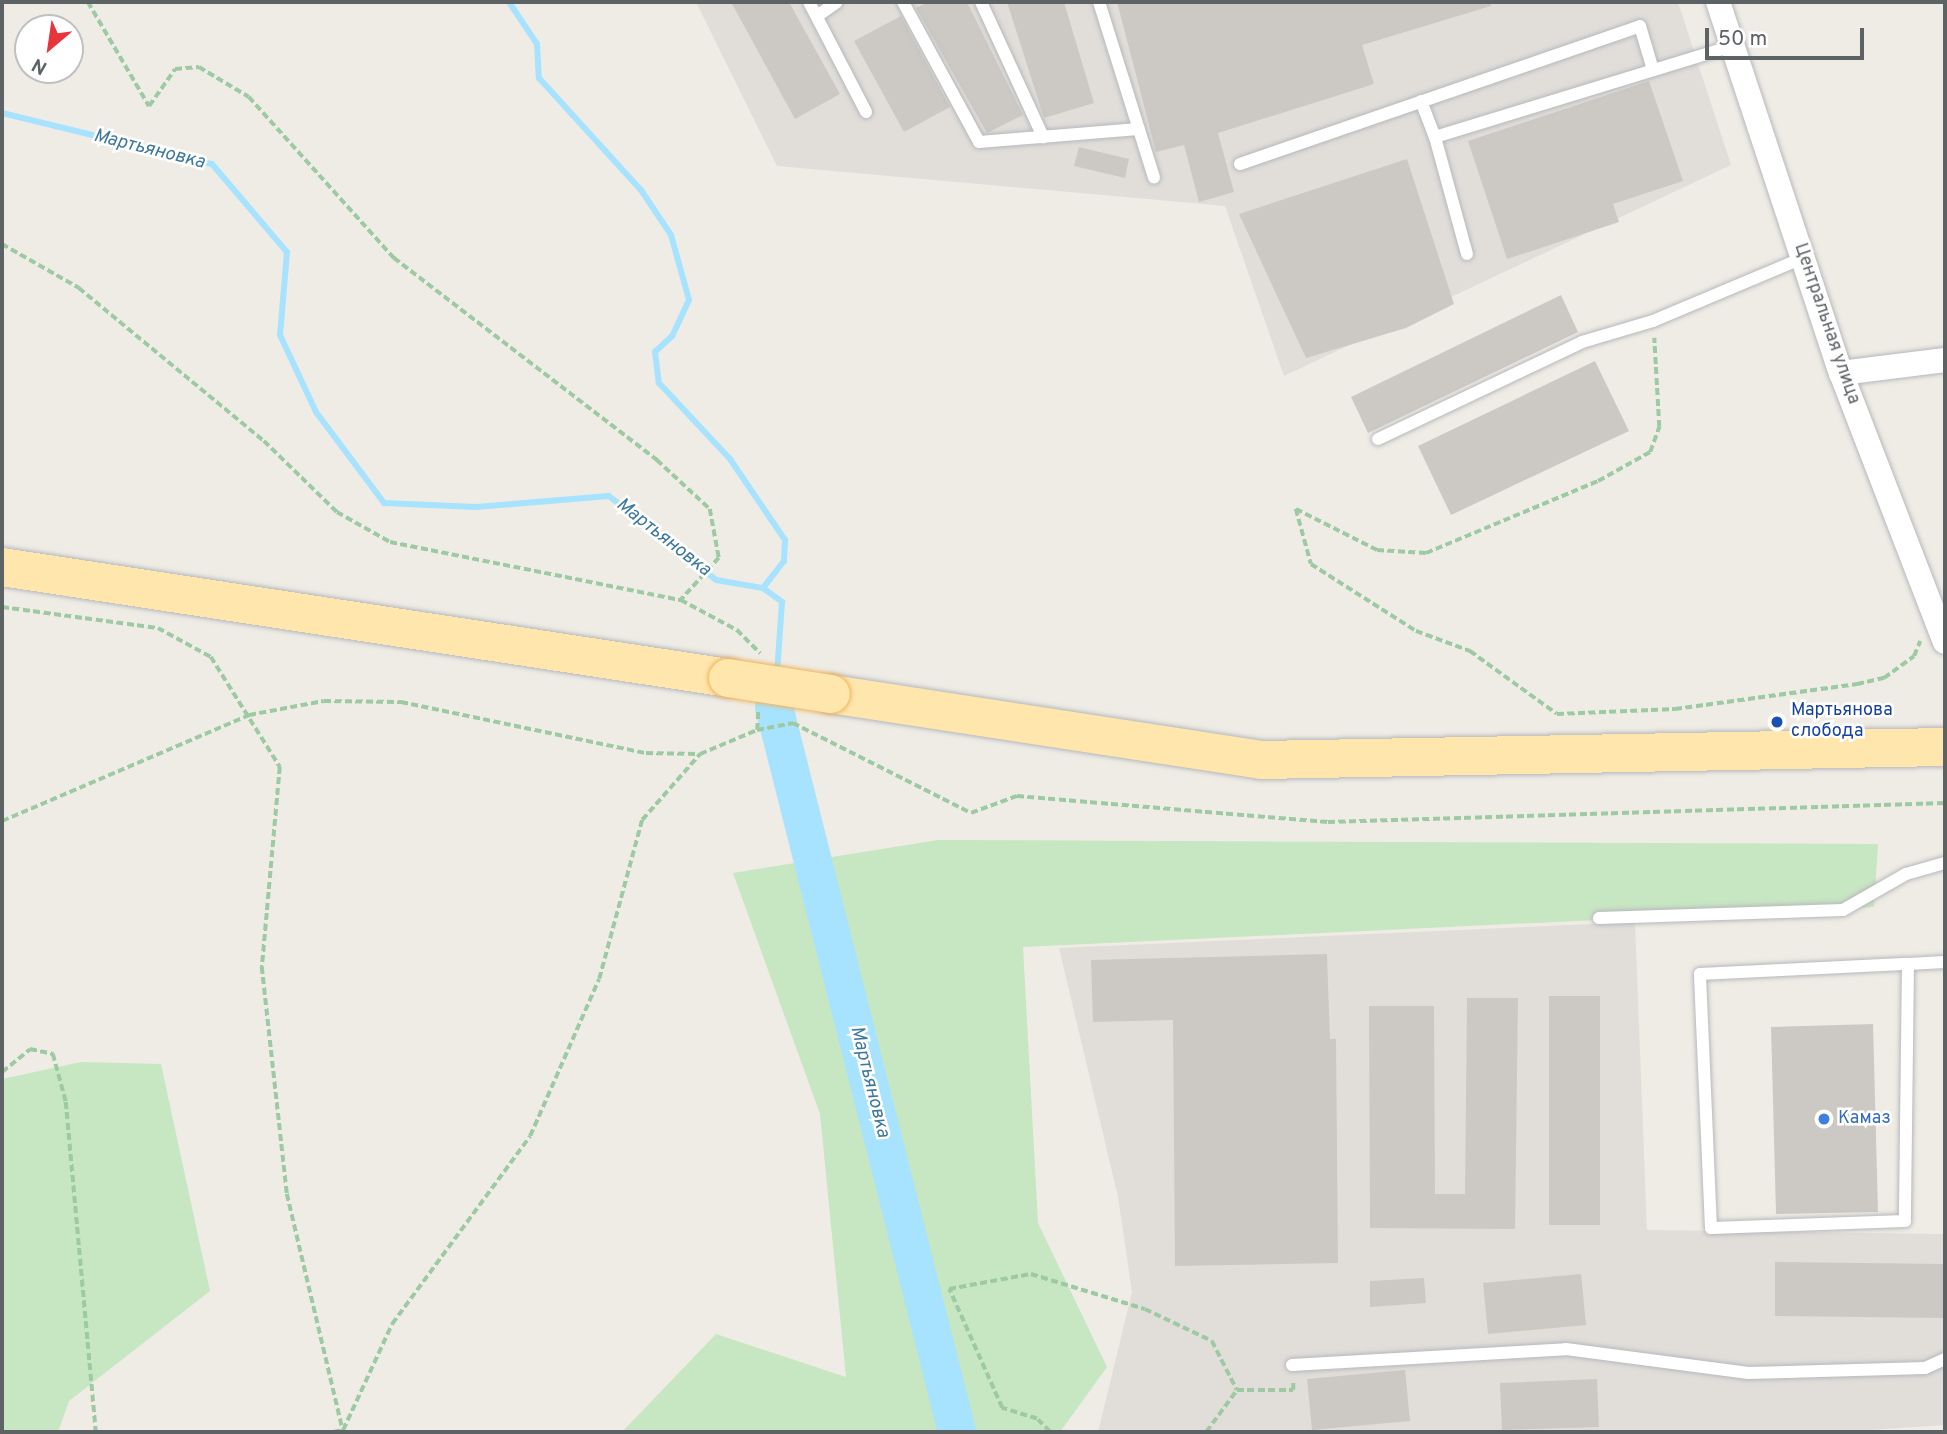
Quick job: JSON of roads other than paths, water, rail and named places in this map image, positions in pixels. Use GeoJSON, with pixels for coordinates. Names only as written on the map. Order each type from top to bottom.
{"type":"FeatureCollection","features":[{"type":"Feature","properties":{"kind":"main road"},"geometry":{"type":"LineString","coordinates":[[2,567],[1261,760],[1945,747]]}},
{"type":"Feature","properties":{"kind":"street","name":"Центральная улица"},"geometry":{"type":"LineString","coordinates":[[1718,2],[1841,373],[1945,642]]}},
{"type":"Feature","properties":{"kind":"street"},"geometry":{"type":"LineString","coordinates":[[1841,373],[1945,360]]}},
{"type":"Feature","properties":{"kind":"lane"},"geometry":{"type":"LineString","coordinates":[[809,2],[866,112]]}},
{"type":"Feature","properties":{"kind":"lane"},"geometry":{"type":"LineString","coordinates":[[817,16],[837,2]]}},
{"type":"Feature","properties":{"kind":"lane"},"geometry":{"type":"LineString","coordinates":[[903,2],[979,142],[1138,129]]}},
{"type":"Feature","properties":{"kind":"lane"},"geometry":{"type":"LineString","coordinates":[[981,2],[1043,137]]}},
{"type":"Feature","properties":{"kind":"lane"},"geometry":{"type":"LineString","coordinates":[[1099,2],[1154,178]]}},
{"type":"Feature","properties":{"kind":"lane"},"geometry":{"type":"LineString","coordinates":[[1240,164],[1640,26],[1653,70]]}},
{"type":"Feature","properties":{"kind":"lane"},"geometry":{"type":"LineString","coordinates":[[1435,136],[1732,46]]}},
{"type":"Feature","properties":{"kind":"lane"},"geometry":{"type":"LineString","coordinates":[[1421,101],[1435,136],[1467,254]]}},
{"type":"Feature","properties":{"kind":"lane"},"geometry":{"type":"LineString","coordinates":[[1378,439],[1582,342],[1653,321],[1803,258]]}},
{"type":"Feature","properties":{"kind":"lane"},"geometry":{"type":"LineString","coordinates":[[1599,918],[1843,910],[1906,874],[1945,863]]}},
{"type":"Feature","properties":{"kind":"lane"},"geometry":{"type":"LineString","coordinates":[[1908,964],[1905,1221],[1711,1228],[1700,974],[1945,962]]}},
{"type":"Feature","properties":{"kind":"lane"},"geometry":{"type":"LineString","coordinates":[[1292,1365],[1566,1349],[1748,1373],[1925,1368],[1945,1359]]}},
{"type":"Feature","properties":{"kind":"waterway"},"geometry":{"type":"LineString","coordinates":[[509,2],[537,44],[539,78],[641,190],[671,235],[689,300],[672,336],[655,352],[659,383],[730,459],[785,540],[784,561],[763,588]]}},
{"type":"Feature","properties":{"kind":"waterway","name":"Мартьяновка"},"geometry":{"type":"LineString","coordinates":[[2,113],[212,164],[287,252],[280,335],[316,412],[384,503],[476,507],[609,496],[716,580],[763,588],[782,602],[777,674]]}},
{"type":"Feature","properties":{"kind":"waterway","name":"Мартьяновка"},"geometry":{"type":"LineString","coordinates":[[774,707],[957,1432]]}},
{"type":"Feature","properties":{"kind":"place","name":"Мартьянова слобода"},"geometry":{"type":"Point","coordinates":[1777,722]}},
{"type":"Feature","properties":{"kind":"place","name":"Камаз"},"geometry":{"type":"Point","coordinates":[1824,1119]}}]}
